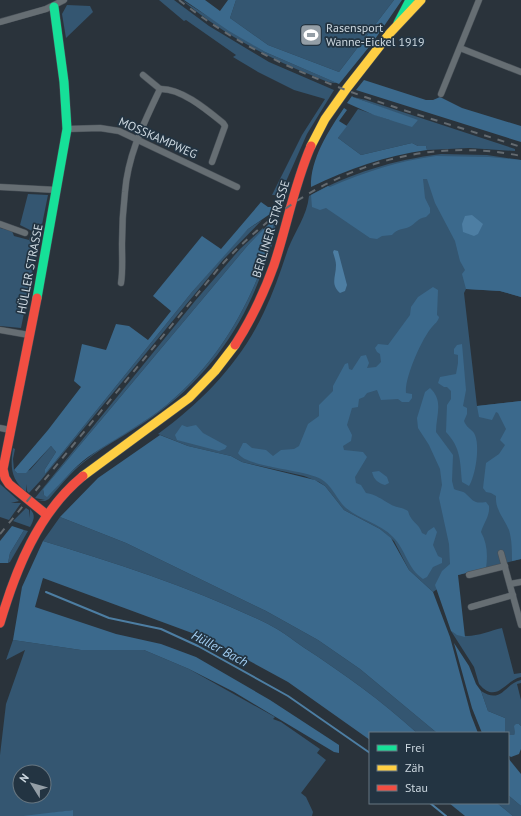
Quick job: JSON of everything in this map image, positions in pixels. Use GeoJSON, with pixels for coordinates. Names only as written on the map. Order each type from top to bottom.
{"type":"FeatureCollection","features":[{"type":"Feature","properties":{"kind":"main road","name":"BERLINER STRASSE"},"geometry":{"type":"LineString","coordinates":[[0,623],[12,584],[30,542],[47,515],[81,477],[176,410],[198,390],[230,352],[258,307],[269,279],[301,169],[316,135],[337,101],[397,25],[410,0]]}},
{"type":"Feature","properties":{"kind":"main road","name":"BERLINER STRASSE"},"geometry":{"type":"LineString","coordinates":[[397,25],[407,17],[421,0]]}},
{"type":"Feature","properties":{"kind":"main road","name":"HÜLLER STRASSE"},"geometry":{"type":"LineString","coordinates":[[47,515],[9,484],[5,478],[3,469],[30,335],[67,129],[64,82],[54,6]]}},
{"type":"Feature","properties":{"kind":"street"},"geometry":{"type":"LineString","coordinates":[[0,22],[54,6],[64,0]]}},
{"type":"Feature","properties":{"kind":"street"},"geometry":{"type":"LineString","coordinates":[[441,94],[479,0]]}},
{"type":"Feature","properties":{"kind":"street"},"geometry":{"type":"LineString","coordinates":[[460,48],[521,72]]}},
{"type":"Feature","properties":{"kind":"street"},"geometry":{"type":"LineString","coordinates":[[143,74],[160,89],[167,88],[195,101],[223,123],[225,126],[212,162]]}},
{"type":"Feature","properties":{"kind":"street"},"geometry":{"type":"LineString","coordinates":[[121,284],[123,268],[122,246],[125,190],[131,157],[136,139],[160,89]]}},
{"type":"Feature","properties":{"kind":"street","name":"MOSSKAMPWEG"},"geometry":{"type":"LineString","coordinates":[[67,129],[110,128],[237,187]]}},
{"type":"Feature","properties":{"kind":"street"},"geometry":{"type":"LineString","coordinates":[[0,187],[57,190]]}},
{"type":"Feature","properties":{"kind":"street"},"geometry":{"type":"LineString","coordinates":[[0,224],[25,233]]}},
{"type":"Feature","properties":{"kind":"street"},"geometry":{"type":"LineString","coordinates":[[0,330],[30,335]]}},
{"type":"Feature","properties":{"kind":"street"},"geometry":{"type":"LineString","coordinates":[[0,428],[10,430]]}},
{"type":"Feature","properties":{"kind":"street"},"geometry":{"type":"LineString","coordinates":[[501,553],[521,625]]}},
{"type":"Feature","properties":{"kind":"street"},"geometry":{"type":"LineString","coordinates":[[469,575],[505,566]]}},
{"type":"Feature","properties":{"kind":"street"},"geometry":{"type":"LineString","coordinates":[[510,584],[521,582]]}},
{"type":"Feature","properties":{"kind":"street"},"geometry":{"type":"LineString","coordinates":[[471,607],[513,595]]}},
{"type":"Feature","properties":{"kind":"shaded area"},"geometry":{"type":"Polygon","coordinates":[[[159,0],[174,0],[209,26],[269,62],[334,90],[307,134],[280,195],[272,195],[302,135],[325,99],[294,90],[258,72],[233,57],[236,55],[186,20],[184,21],[159,0]]]}},
{"type":"Feature","properties":{"kind":"shaded area"},"geometry":{"type":"Polygon","coordinates":[[[182,0],[265,52],[337,83],[331,83],[260,52],[212,23],[182,0]]]}},
{"type":"Feature","properties":{"kind":"shaded area"},"geometry":{"type":"Polygon","coordinates":[[[184,0],[205,0],[220,11],[228,0],[236,0],[230,18],[268,45],[339,72],[394,0],[402,0],[373,42],[339,84],[265,52],[229,31],[184,0]]]}},
{"type":"Feature","properties":{"kind":"shaded area","name":"Rasensport Wanne-Eickel 1919"},"geometry":{"type":"Polygon","coordinates":[[[236,0],[394,0],[339,72],[268,45],[230,18],[236,0]]]}},
{"type":"Feature","properties":{"kind":"shaded area"},"geometry":{"type":"Polygon","coordinates":[[[67,5],[90,6],[93,12],[66,38],[62,14],[67,5]]]}},
{"type":"Feature","properties":{"kind":"shaded area"},"geometry":{"type":"Polygon","coordinates":[[[364,80],[426,100],[433,100],[440,97],[462,108],[521,126],[521,142],[356,90],[364,80]]]}},
{"type":"Feature","properties":{"kind":"shaded area"},"geometry":{"type":"Polygon","coordinates":[[[352,96],[418,120],[412,127],[374,115],[347,103],[352,96]]]}},
{"type":"Feature","properties":{"kind":"shaded area"},"geometry":{"type":"Polygon","coordinates":[[[353,97],[515,149],[515,151],[469,148],[427,150],[426,146],[418,146],[412,143],[361,155],[338,138],[358,109],[390,120],[418,121],[353,97]]]}},
{"type":"Feature","properties":{"kind":"shaded area"},"geometry":{"type":"Polygon","coordinates":[[[344,108],[347,110],[339,121],[347,126],[338,138],[361,155],[412,143],[418,146],[426,146],[427,150],[396,156],[367,164],[339,174],[311,187],[317,156],[332,126],[344,108]]]}},
{"type":"Feature","properties":{"kind":"shaded area"},"geometry":{"type":"Polygon","coordinates":[[[441,154],[487,155],[521,160],[521,297],[500,291],[466,289],[464,293],[477,406],[521,401],[521,559],[458,575],[433,592],[409,570],[394,541],[380,529],[344,510],[325,486],[319,482],[304,476],[242,462],[231,456],[188,446],[158,434],[205,395],[244,348],[268,304],[288,249],[306,210],[309,196],[357,174],[389,164],[441,154]]]}},
{"type":"Feature","properties":{"kind":"shaded area"},"geometry":{"type":"Polygon","coordinates":[[[436,156],[489,157],[521,160],[521,297],[500,291],[466,289],[462,274],[465,270],[460,261],[455,241],[435,203],[427,179],[423,179],[425,198],[430,208],[430,213],[412,226],[398,230],[392,235],[382,236],[377,239],[370,238],[326,208],[320,210],[312,207],[311,195],[328,186],[330,187],[395,164],[436,156]]]}},
{"type":"Feature","properties":{"kind":"shaded area"},"geometry":{"type":"Polygon","coordinates":[[[28,194],[48,195],[21,328],[0,326],[0,228],[12,231],[14,236],[29,240],[32,231],[20,225],[28,194]]]}},
{"type":"Feature","properties":{"kind":"shaded area"},"geometry":{"type":"Polygon","coordinates":[[[261,202],[268,207],[272,207],[270,214],[248,229],[192,292],[45,474],[45,469],[56,452],[51,446],[26,473],[17,473],[14,470],[48,430],[81,387],[74,381],[82,344],[106,350],[116,324],[129,326],[148,340],[171,311],[153,296],[202,236],[221,249],[261,202]]]}},
{"type":"Feature","properties":{"kind":"shaded area"},"geometry":{"type":"Polygon","coordinates":[[[472,215],[483,224],[478,234],[474,236],[463,232],[462,224],[465,216],[472,215]]]}},
{"type":"Feature","properties":{"kind":"shaded area"},"geometry":{"type":"Polygon","coordinates":[[[274,219],[275,230],[273,243],[256,287],[236,327],[211,363],[196,380],[162,410],[84,462],[70,475],[49,499],[45,501],[37,501],[45,500],[35,498],[195,301],[240,249],[263,228],[264,230],[248,245],[43,489],[44,495],[77,467],[96,452],[159,411],[180,393],[215,354],[243,310],[254,286],[273,236],[274,230],[272,221],[274,219]]]}},
{"type":"Feature","properties":{"kind":"shaded area"},"geometry":{"type":"Polygon","coordinates":[[[262,220],[223,260],[41,480],[29,493],[27,491],[26,484],[26,492],[17,483],[13,473],[12,461],[13,448],[15,449],[13,459],[14,470],[17,473],[30,470],[51,446],[56,452],[45,469],[45,474],[192,292],[240,237],[248,229],[262,220]]]}},
{"type":"Feature","properties":{"kind":"shaded area"},"geometry":{"type":"Polygon","coordinates":[[[272,221],[274,230],[273,236],[254,286],[243,310],[215,354],[180,393],[159,411],[88,457],[72,470],[47,497],[44,495],[43,489],[248,245],[272,221]]]}},
{"type":"Feature","properties":{"kind":"shaded area"},"geometry":{"type":"Polygon","coordinates":[[[334,250],[338,251],[347,285],[345,291],[340,293],[335,287],[334,283],[336,265],[333,252],[334,250]]]}},
{"type":"Feature","properties":{"kind":"shaded area"},"geometry":{"type":"Polygon","coordinates":[[[433,287],[438,290],[437,315],[439,317],[423,340],[414,359],[406,387],[406,393],[412,394],[412,398],[409,402],[402,402],[398,399],[381,400],[377,390],[367,393],[364,397],[359,399],[358,407],[352,408],[347,425],[352,435],[351,441],[343,446],[344,450],[363,452],[367,457],[355,477],[356,483],[361,485],[366,493],[408,511],[409,515],[422,533],[426,535],[428,531],[434,527],[437,532],[433,545],[438,556],[442,558],[442,563],[433,567],[427,577],[423,579],[413,570],[393,537],[381,528],[347,509],[324,481],[313,476],[251,462],[243,458],[238,453],[243,443],[246,443],[252,448],[266,450],[273,456],[281,450],[294,449],[299,446],[308,424],[319,416],[319,405],[333,391],[333,386],[345,364],[348,363],[349,369],[352,370],[361,356],[366,355],[369,363],[367,368],[376,367],[381,362],[380,354],[375,348],[378,344],[388,345],[410,315],[411,307],[418,297],[433,287]]]}},
{"type":"Feature","properties":{"kind":"shaded area"},"geometry":{"type":"Polygon","coordinates":[[[462,344],[466,390],[463,406],[467,408],[467,414],[464,421],[474,433],[477,445],[475,468],[469,486],[462,482],[459,455],[455,444],[446,432],[447,405],[451,399],[451,391],[447,387],[444,387],[438,383],[440,377],[456,374],[458,355],[454,354],[454,349],[457,345],[462,344]]]}},
{"type":"Feature","properties":{"kind":"shaded area"},"geometry":{"type":"Polygon","coordinates":[[[430,388],[437,398],[438,403],[436,432],[453,455],[452,481],[454,489],[464,492],[477,502],[486,502],[489,506],[488,516],[481,532],[485,540],[487,558],[486,568],[458,575],[465,637],[457,635],[451,631],[435,585],[442,571],[450,564],[449,544],[439,498],[442,485],[440,469],[429,445],[418,428],[417,418],[425,392],[430,388]]]}},
{"type":"Feature","properties":{"kind":"shaded area"},"geometry":{"type":"Polygon","coordinates":[[[521,401],[521,559],[512,561],[510,534],[498,510],[496,496],[486,492],[483,488],[486,463],[499,454],[505,445],[500,440],[506,429],[498,413],[496,412],[492,420],[479,417],[477,406],[521,401]]]}},
{"type":"Feature","properties":{"kind":"shaded area"},"geometry":{"type":"Polygon","coordinates":[[[182,425],[187,427],[196,425],[203,433],[227,446],[225,449],[219,451],[177,440],[175,435],[182,425]]]}},
{"type":"Feature","properties":{"kind":"shaded area"},"geometry":{"type":"Polygon","coordinates":[[[160,435],[188,446],[231,456],[242,462],[315,480],[325,486],[344,510],[380,529],[391,538],[409,570],[433,592],[450,637],[471,715],[478,732],[436,732],[360,669],[318,640],[266,611],[126,543],[60,517],[98,478],[160,435]]]}},
{"type":"Feature","properties":{"kind":"shaded area"},"geometry":{"type":"Polygon","coordinates":[[[379,471],[387,477],[389,483],[385,485],[375,479],[372,472],[379,471]]]}},
{"type":"Feature","properties":{"kind":"shaded area"},"geometry":{"type":"Polygon","coordinates":[[[0,484],[19,501],[11,503],[21,503],[9,520],[0,517],[0,484]]]}},
{"type":"Feature","properties":{"kind":"shaded area"},"geometry":{"type":"Polygon","coordinates":[[[26,508],[29,510],[30,518],[30,509],[34,515],[30,527],[13,521],[26,508]]]}},
{"type":"Feature","properties":{"kind":"shaded area"},"geometry":{"type":"Polygon","coordinates":[[[60,517],[126,543],[266,611],[318,640],[360,669],[436,732],[416,732],[362,688],[268,624],[185,588],[43,541],[60,517]]]}},
{"type":"Feature","properties":{"kind":"shaded area"},"geometry":{"type":"Polygon","coordinates":[[[12,526],[24,530],[10,553],[8,563],[0,563],[0,541],[12,526]]]}},
{"type":"Feature","properties":{"kind":"shaded area"},"geometry":{"type":"Polygon","coordinates":[[[24,530],[28,531],[8,563],[10,553],[24,530]]]}},
{"type":"Feature","properties":{"kind":"shaded area"},"geometry":{"type":"Polygon","coordinates":[[[43,541],[185,588],[241,611],[277,629],[362,688],[416,732],[369,732],[369,739],[288,682],[211,640],[43,578],[35,607],[116,634],[161,644],[196,657],[270,700],[339,745],[339,753],[334,752],[234,692],[189,669],[144,650],[81,650],[13,640],[22,587],[43,541]]]}},
{"type":"Feature","properties":{"kind":"shaded area"},"geometry":{"type":"Polygon","coordinates":[[[502,628],[514,674],[521,673],[521,677],[510,682],[501,690],[491,692],[485,690],[479,684],[474,667],[451,631],[463,636],[469,636],[502,628]]]}},
{"type":"Feature","properties":{"kind":"shaded area"},"geometry":{"type":"Polygon","coordinates":[[[13,640],[81,650],[144,650],[189,669],[275,717],[273,719],[281,722],[320,749],[317,753],[326,760],[301,793],[306,797],[313,812],[312,816],[73,816],[73,810],[33,816],[0,816],[0,755],[6,704],[25,650],[6,660],[13,640]]]}},
{"type":"Feature","properties":{"kind":"shaded area"},"geometry":{"type":"Polygon","coordinates":[[[454,643],[469,666],[476,684],[481,691],[488,711],[505,718],[505,732],[482,732],[472,708],[454,643]]]}},
{"type":"Feature","properties":{"kind":"shaded area"},"geometry":{"type":"Polygon","coordinates":[[[521,680],[521,683],[517,684],[521,700],[521,726],[519,724],[514,735],[509,737],[509,732],[505,732],[505,718],[488,711],[481,691],[488,695],[494,696],[503,692],[521,680]]]}},
{"type":"Feature","properties":{"kind":"shaded area"},"geometry":{"type":"Polygon","coordinates":[[[519,724],[521,726],[521,749],[519,754],[511,757],[509,756],[509,735],[514,735],[514,726],[519,724]]]}},
{"type":"Feature","properties":{"kind":"shaded area"},"geometry":{"type":"Polygon","coordinates":[[[509,759],[521,774],[521,806],[509,796],[509,759]]]}},
{"type":"Feature","properties":{"kind":"shaded area"},"geometry":{"type":"Polygon","coordinates":[[[509,796],[521,806],[521,816],[513,816],[498,804],[509,804],[509,796]]]}},
{"type":"Feature","properties":{"kind":"shaded area"},"geometry":{"type":"Polygon","coordinates":[[[450,804],[498,804],[513,816],[465,816],[450,804]]]}},
{"type":"Feature","properties":{"kind":"shaded area"},"geometry":{"type":"Polygon","coordinates":[[[73,810],[73,816],[23,816],[73,810]]]}},
{"type":"Feature","properties":{"kind":"waterway","name":"Hüller Bach"},"geometry":{"type":"LineString","coordinates":[[46,592],[109,618],[161,629],[198,646],[288,696],[369,752]]}},
{"type":"Feature","properties":{"kind":"waterway","name":"Hüller Bach"},"geometry":{"type":"LineString","coordinates":[[431,804],[446,816]]}},
{"type":"Feature","properties":{"kind":"railway"},"geometry":{"type":"LineString","coordinates":[[179,0],[218,28],[258,51],[300,71],[343,89],[521,147]]}},
{"type":"Feature","properties":{"kind":"railway"},"geometry":{"type":"LineString","coordinates":[[0,534],[218,269],[248,238],[281,212],[317,189],[354,171],[394,159],[435,151],[478,150],[521,156]]}},
{"type":"Feature","properties":{"kind":"traffic: fast"},"geometry":{"type":"LineString","coordinates":[[398,23],[410,0]]}},
{"type":"Feature","properties":{"kind":"traffic: fast"},"geometry":{"type":"LineString","coordinates":[[37,298],[67,129],[64,82],[54,7]]}},
{"type":"Feature","properties":{"kind":"traffic: slow"},"geometry":{"type":"LineString","coordinates":[[311,146],[325,119],[347,88],[390,33],[421,0]]}},
{"type":"Feature","properties":{"kind":"traffic: slow"},"geometry":{"type":"LineString","coordinates":[[83,476],[189,398],[215,371],[235,345]]}},
{"type":"Feature","properties":{"kind":"traffic: jam"},"geometry":{"type":"LineString","coordinates":[[235,345],[252,316],[274,265],[295,191],[311,146]]}},
{"type":"Feature","properties":{"kind":"traffic: jam"},"geometry":{"type":"LineString","coordinates":[[37,298],[3,469],[5,478],[9,484],[47,515]]}},
{"type":"Feature","properties":{"kind":"traffic: jam"},"geometry":{"type":"LineString","coordinates":[[0,623],[13,582],[41,525],[53,507],[83,476]]}},
{"type":"Feature","properties":{"kind":"place","name":"Rasensport Wanne-Eickel 1919"},"geometry":{"type":"Point","coordinates":[311,35]}}]}
